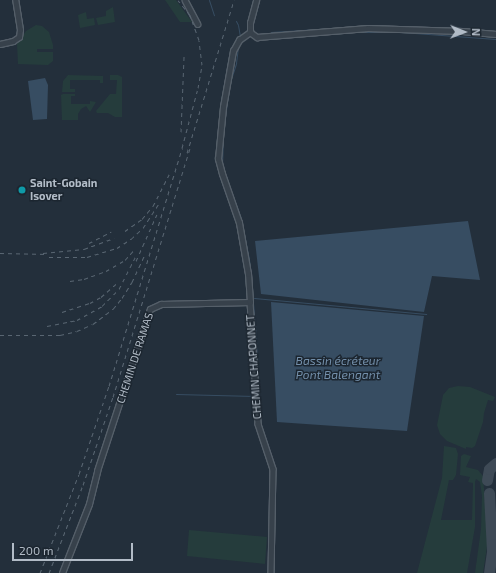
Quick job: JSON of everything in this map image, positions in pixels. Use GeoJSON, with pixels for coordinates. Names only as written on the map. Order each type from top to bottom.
{"type":"FeatureCollection","features":[{"type":"Feature","properties":{"kind":"street"},"geometry":{"type":"LineString","coordinates":[[0,44],[13,42],[19,37],[20,30],[15,0]]}},
{"type":"Feature","properties":{"kind":"street"},"geometry":{"type":"LineString","coordinates":[[186,0],[198,24]]}},
{"type":"Feature","properties":{"kind":"street"},"geometry":{"type":"LineString","coordinates":[[250,32],[250,23],[256,0]]}},
{"type":"Feature","properties":{"kind":"street"},"geometry":{"type":"LineString","coordinates":[[250,32],[257,37],[368,28],[462,31],[496,34]]}},
{"type":"Feature","properties":{"kind":"street"},"geometry":{"type":"LineString","coordinates":[[250,32],[239,40],[233,51],[223,107],[218,159],[239,223],[248,274],[250,302]]}},
{"type":"Feature","properties":{"kind":"street","name":"CHEMIN DE RAMAS"},"geometry":{"type":"LineString","coordinates":[[62,573],[89,504],[97,471],[150,309],[161,304],[250,302]]}},
{"type":"Feature","properties":{"kind":"street","name":"CHEMIN CHAPONNET"},"geometry":{"type":"LineString","coordinates":[[250,302],[258,424],[273,469],[271,573]]}},
{"type":"Feature","properties":{"kind":"green space"},"geometry":{"type":"Polygon","coordinates":[[[165,0],[176,0],[192,22],[180,22],[165,0]]]}},
{"type":"Feature","properties":{"kind":"green space"},"geometry":{"type":"Polygon","coordinates":[[[113,7],[115,22],[98,25],[96,18],[106,16],[106,11],[113,7]]]}},
{"type":"Feature","properties":{"kind":"green space"},"geometry":{"type":"Polygon","coordinates":[[[86,12],[87,19],[94,18],[95,25],[80,28],[78,15],[86,12]]]}},
{"type":"Feature","properties":{"kind":"green space"},"geometry":{"type":"Polygon","coordinates":[[[36,25],[42,26],[49,32],[53,45],[53,49],[37,49],[37,52],[53,52],[53,61],[48,65],[18,64],[17,44],[26,31],[36,25]]]}},
{"type":"Feature","properties":{"kind":"green space"},"geometry":{"type":"Polygon","coordinates":[[[68,75],[103,76],[103,83],[100,83],[100,80],[70,80],[70,89],[75,89],[75,92],[62,92],[63,81],[68,75]]]}},
{"type":"Feature","properties":{"kind":"green space"},"geometry":{"type":"Polygon","coordinates":[[[110,75],[118,75],[122,77],[122,117],[115,117],[108,113],[97,113],[96,111],[110,94],[116,94],[117,80],[110,80],[110,75]]]}},
{"type":"Feature","properties":{"kind":"green space"},"geometry":{"type":"Polygon","coordinates":[[[75,94],[75,96],[71,96],[71,104],[90,104],[90,101],[96,102],[90,112],[86,106],[81,109],[78,114],[78,120],[62,120],[61,95],[75,94]]]}},
{"type":"Feature","properties":{"kind":"green space"},"geometry":{"type":"Polygon","coordinates":[[[458,386],[470,387],[495,397],[493,401],[488,400],[475,446],[472,448],[466,447],[466,449],[447,441],[440,434],[437,425],[443,395],[449,388],[458,386]]]}},
{"type":"Feature","properties":{"kind":"green space"},"geometry":{"type":"Polygon","coordinates":[[[444,446],[456,448],[458,454],[456,475],[453,480],[449,480],[441,520],[472,520],[473,483],[468,482],[470,477],[460,475],[461,456],[464,454],[471,456],[466,467],[478,470],[483,476],[488,540],[483,573],[475,573],[481,529],[482,496],[480,482],[476,479],[475,527],[467,573],[417,573],[442,478],[444,446]]]}},
{"type":"Feature","properties":{"kind":"green space"},"geometry":{"type":"Polygon","coordinates":[[[189,530],[267,537],[265,564],[187,556],[189,530]]]}},
{"type":"Feature","properties":{"kind":"water"},"geometry":{"type":"Polygon","coordinates":[[[45,78],[48,85],[47,119],[33,120],[28,81],[45,78]]]}},
{"type":"Feature","properties":{"kind":"water"},"geometry":{"type":"Polygon","coordinates":[[[468,221],[480,280],[432,276],[424,312],[261,294],[255,241],[468,221]]]}},
{"type":"Feature","properties":{"kind":"water","name":"Bassin écréteur Pont Balengant"},"geometry":{"type":"Polygon","coordinates":[[[271,302],[424,316],[407,431],[277,422],[271,302]]]}},
{"type":"Feature","properties":{"kind":"waterway"},"geometry":{"type":"LineString","coordinates":[[209,0],[214,15]]}},
{"type":"Feature","properties":{"kind":"waterway"},"geometry":{"type":"LineString","coordinates":[[236,21],[240,36]]}},
{"type":"Feature","properties":{"kind":"waterway"},"geometry":{"type":"LineString","coordinates":[[271,32],[366,26]]}},
{"type":"Feature","properties":{"kind":"waterway"},"geometry":{"type":"LineString","coordinates":[[377,26],[464,28],[490,31]]}},
{"type":"Feature","properties":{"kind":"waterway"},"geometry":{"type":"LineString","coordinates":[[361,32],[389,32]]}},
{"type":"Feature","properties":{"kind":"waterway"},"geometry":{"type":"LineString","coordinates":[[401,32],[496,39]]}},
{"type":"Feature","properties":{"kind":"waterway"},"geometry":{"type":"LineString","coordinates":[[230,82],[236,63],[238,46]]}},
{"type":"Feature","properties":{"kind":"waterway"},"geometry":{"type":"LineString","coordinates":[[222,165],[223,133],[229,87]]}},
{"type":"Feature","properties":{"kind":"waterway"},"geometry":{"type":"LineString","coordinates":[[223,170],[227,179]]}},
{"type":"Feature","properties":{"kind":"waterway"},"geometry":{"type":"LineString","coordinates":[[228,183],[241,219],[249,259],[256,336],[258,396]]}},
{"type":"Feature","properties":{"kind":"waterway"},"geometry":{"type":"LineString","coordinates":[[254,298],[426,314]]}},
{"type":"Feature","properties":{"kind":"waterway"},"geometry":{"type":"LineString","coordinates":[[176,394],[255,396]]}},
{"type":"Feature","properties":{"kind":"taxiway"},"geometry":{"type":"LineString","coordinates":[[487,480],[489,469],[496,463]]}},
{"type":"Feature","properties":{"kind":"taxiway"},"geometry":{"type":"LineString","coordinates":[[489,493],[492,550]]}},
{"type":"Feature","properties":{"kind":"taxiway"},"geometry":{"type":"LineString","coordinates":[[489,573],[493,544]]}},
{"type":"Feature","properties":{"kind":"railway"},"geometry":{"type":"LineString","coordinates":[[40,573],[79,474],[109,386],[182,148],[198,88],[202,65],[199,40],[190,15],[178,0]]}},
{"type":"Feature","properties":{"kind":"railway"},"geometry":{"type":"LineString","coordinates":[[187,153],[234,0]]}},
{"type":"Feature","properties":{"kind":"railway"},"geometry":{"type":"LineString","coordinates":[[181,132],[184,56]]}},
{"type":"Feature","properties":{"kind":"railway"},"geometry":{"type":"LineString","coordinates":[[49,573],[83,485],[113,397],[190,149]]}},
{"type":"Feature","properties":{"kind":"railway"},"geometry":{"type":"LineString","coordinates":[[125,231],[142,219],[153,206],[169,174]]}},
{"type":"Feature","properties":{"kind":"railway"},"geometry":{"type":"LineString","coordinates":[[49,257],[87,257],[117,248],[131,239],[143,228],[160,202]]}},
{"type":"Feature","properties":{"kind":"railway"},"geometry":{"type":"LineString","coordinates":[[136,261],[157,214]]}},
{"type":"Feature","properties":{"kind":"railway"},"geometry":{"type":"LineString","coordinates":[[89,243],[111,232]]}},
{"type":"Feature","properties":{"kind":"railway"},"geometry":{"type":"LineString","coordinates":[[43,253],[84,249],[114,238]]}},
{"type":"Feature","properties":{"kind":"railway"},"geometry":{"type":"LineString","coordinates":[[70,281],[84,279],[106,271],[125,260],[135,249]]}},
{"type":"Feature","properties":{"kind":"railway"},"geometry":{"type":"LineString","coordinates":[[0,253],[48,254]]}},
{"type":"Feature","properties":{"kind":"railway"},"geometry":{"type":"LineString","coordinates":[[47,326],[77,320],[102,306],[119,289],[136,255]]}},
{"type":"Feature","properties":{"kind":"railway"},"geometry":{"type":"LineString","coordinates":[[0,335],[60,335],[77,331],[93,324],[113,309],[122,298],[132,282],[144,256]]}},
{"type":"Feature","properties":{"kind":"railway"},"geometry":{"type":"LineString","coordinates":[[62,312],[90,303],[101,297],[116,284]]}},
{"type":"Feature","properties":{"kind":"place","name":"Saint-Gobain Isover"},"geometry":{"type":"Point","coordinates":[22,190]}}]}
